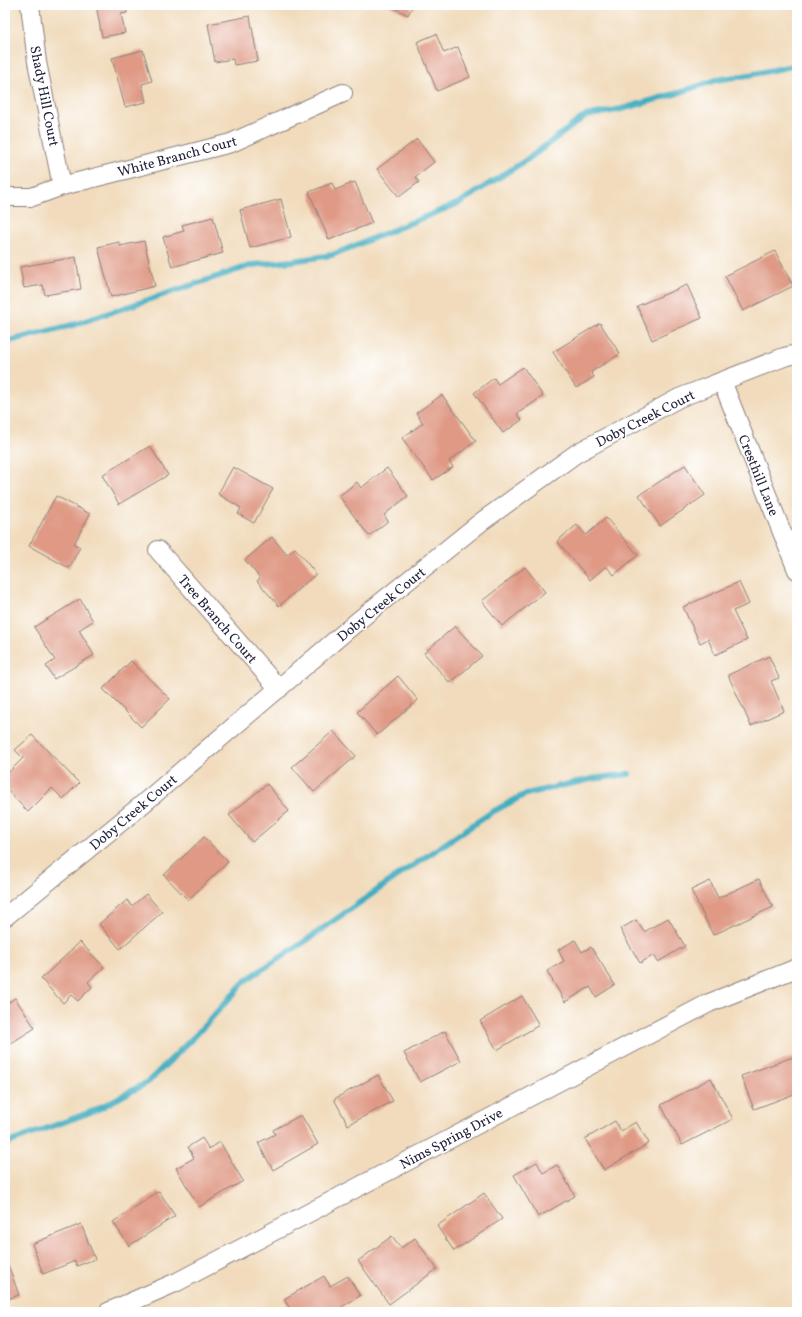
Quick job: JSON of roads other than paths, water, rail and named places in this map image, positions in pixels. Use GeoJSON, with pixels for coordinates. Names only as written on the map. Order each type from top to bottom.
{"type":"FeatureCollection","features":[{"type":"Feature","properties":{"kind":"street","name":"Shady Hill Court"},"geometry":{"type":"LineString","coordinates":[[30,5],[37,62],[62,186]]}},
{"type":"Feature","properties":{"kind":"street","name":"White Branch Court"},"geometry":{"type":"LineString","coordinates":[[5,197],[32,197],[62,186],[231,144],[343,93]]}},
{"type":"Feature","properties":{"kind":"street","name":"Doby Creek Court"},"geometry":{"type":"LineString","coordinates":[[5,917],[138,808],[359,620],[481,522],[577,453],[679,398],[784,357],[797,354]]}},
{"type":"Feature","properties":{"kind":"street","name":"Cresthill Lane"},"geometry":{"type":"LineString","coordinates":[[722,381],[797,570]]}},
{"type":"Feature","properties":{"kind":"street","name":"Tree Branch Court"},"geometry":{"type":"LineString","coordinates":[[158,550],[279,689]]}},
{"type":"Feature","properties":{"kind":"street","name":"Nims Spring Drive"},"geometry":{"type":"LineString","coordinates":[[108,1312],[177,1282],[709,1003],[797,968]]}},
{"type":"Feature","properties":{"kind":"waterway"},"geometry":{"type":"LineString","coordinates":[[5,342],[76,324],[252,265],[332,255],[459,203],[528,159],[585,116],[622,109],[678,93],[716,80],[797,65]]}},
{"type":"Feature","properties":{"kind":"waterway"},"geometry":{"type":"LineString","coordinates":[[5,1144],[96,1110],[148,1082],[195,1036],[246,980],[304,942],[492,812],[526,794],[591,779],[629,774]]}}]}
